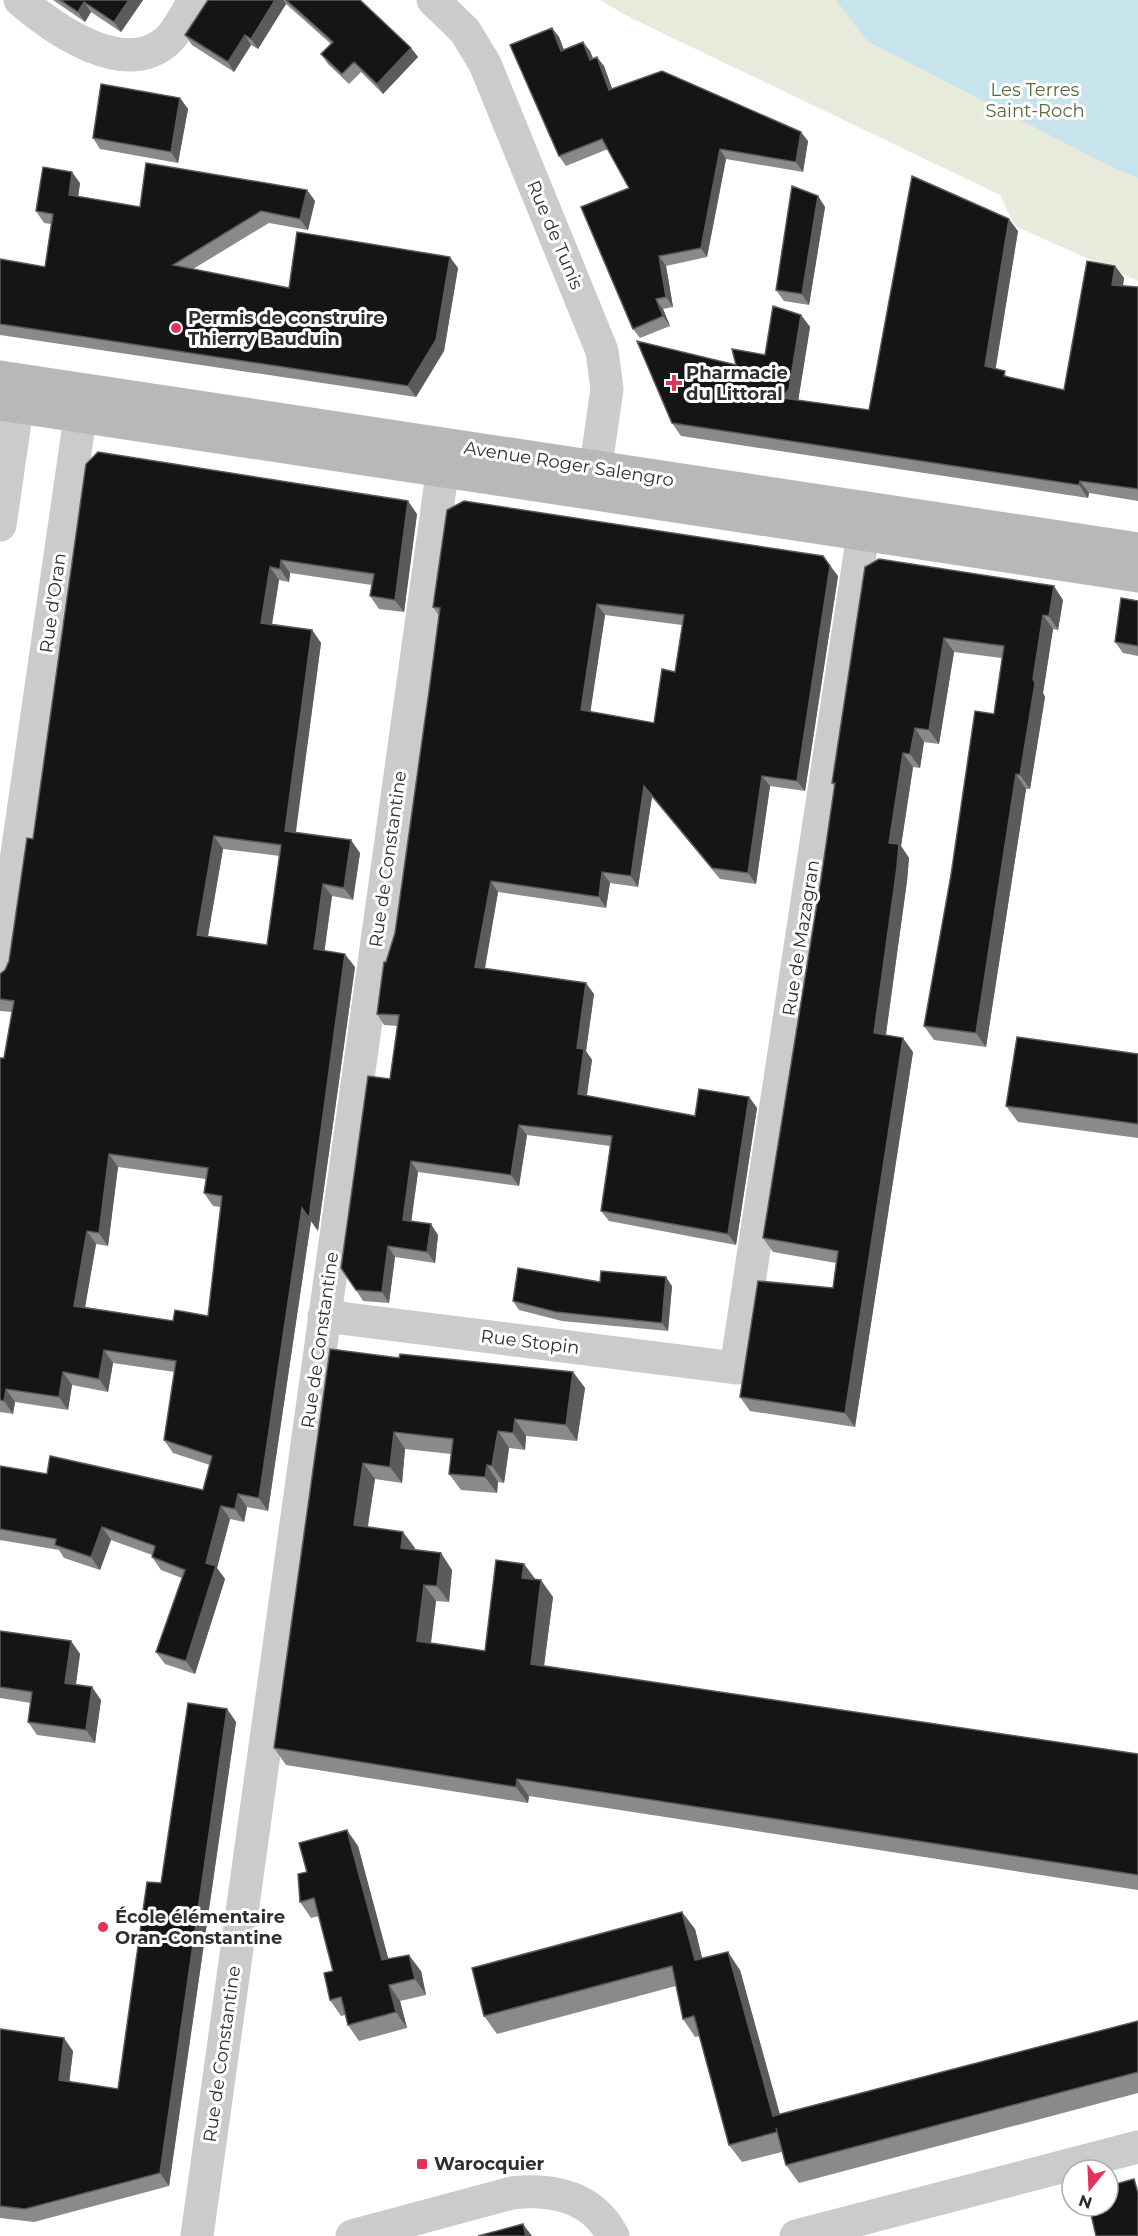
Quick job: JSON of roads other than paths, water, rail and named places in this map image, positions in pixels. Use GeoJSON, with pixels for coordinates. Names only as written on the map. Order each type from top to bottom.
{"type":"FeatureCollection","features":[{"type":"Feature","properties":{"kind":"main road","name":"Avenue Roger Salengro"},"geometry":{"type":"LineString","coordinates":[[10,392],[865,521],[1138,549]]}},
{"type":"Feature","properties":{"kind":"main road","name":"Avenue Roger Salengro"},"geometry":{"type":"LineString","coordinates":[[865,521],[1138,576]]}},
{"type":"Feature","properties":{"kind":"street"},"geometry":{"type":"LineString","coordinates":[[20,0],[41,18],[90,48],[140,56],[167,42],[195,0]]}},
{"type":"Feature","properties":{"kind":"street","name":"Rue de Tunis"},"geometry":{"type":"LineString","coordinates":[[440,2],[465,31],[484,64],[596,333],[606,371],[607,389],[594,480]]}},
{"type":"Feature","properties":{"kind":"street"},"geometry":{"type":"LineString","coordinates":[[0,525],[10,392]]}},
{"type":"Feature","properties":{"kind":"street","name":"Rue d'Oran"},"geometry":{"type":"LineString","coordinates":[[0,971],[11,814],[82,403]]}},
{"type":"Feature","properties":{"kind":"street","name":"Rue de Constantine"},"geometry":{"type":"LineString","coordinates":[[196,2236],[444,458]]}},
{"type":"Feature","properties":{"kind":"street","name":"Rue de Mazagran"},"geometry":{"type":"LineString","coordinates":[[736,1368],[865,521]]}},
{"type":"Feature","properties":{"kind":"street","name":"Rue Stopin"},"geometry":{"type":"LineString","coordinates":[[324,1316],[736,1368]]}},
{"type":"Feature","properties":{"kind":"street"},"geometry":{"type":"LineString","coordinates":[[796,2236],[1138,2147]]}},
{"type":"Feature","properties":{"kind":"street"},"geometry":{"type":"LineString","coordinates":[[352,2236],[512,2193],[533,2191],[577,2200],[594,2210],[613,2236]]}},
{"type":"Feature","properties":{"kind":"water"},"geometry":{"type":"Polygon","coordinates":[[[836,0],[1138,0],[1138,178],[1104,163],[867,41],[836,0]]]}},
{"type":"Feature","properties":{"kind":"place","name":"Permis de construire Thierry Bauduin"},"geometry":{"type":"Point","coordinates":[176,328]}},
{"type":"Feature","properties":{"kind":"place","name":"Pharmacie du Littoral"},"geometry":{"type":"Point","coordinates":[674,383]}},
{"type":"Feature","properties":{"kind":"place","name":"École élémentaire Oran-Constantine"},"geometry":{"type":"Point","coordinates":[103,1927]}},
{"type":"Feature","properties":{"kind":"place","name":"Warocquier"},"geometry":{"type":"Point","coordinates":[422,2164]}},
{"type":"Feature","properties":{"kind":"park label","name":"Les Terres Saint-Roch"},"geometry":{"type":"Point","coordinates":[1035,100]}}]}
